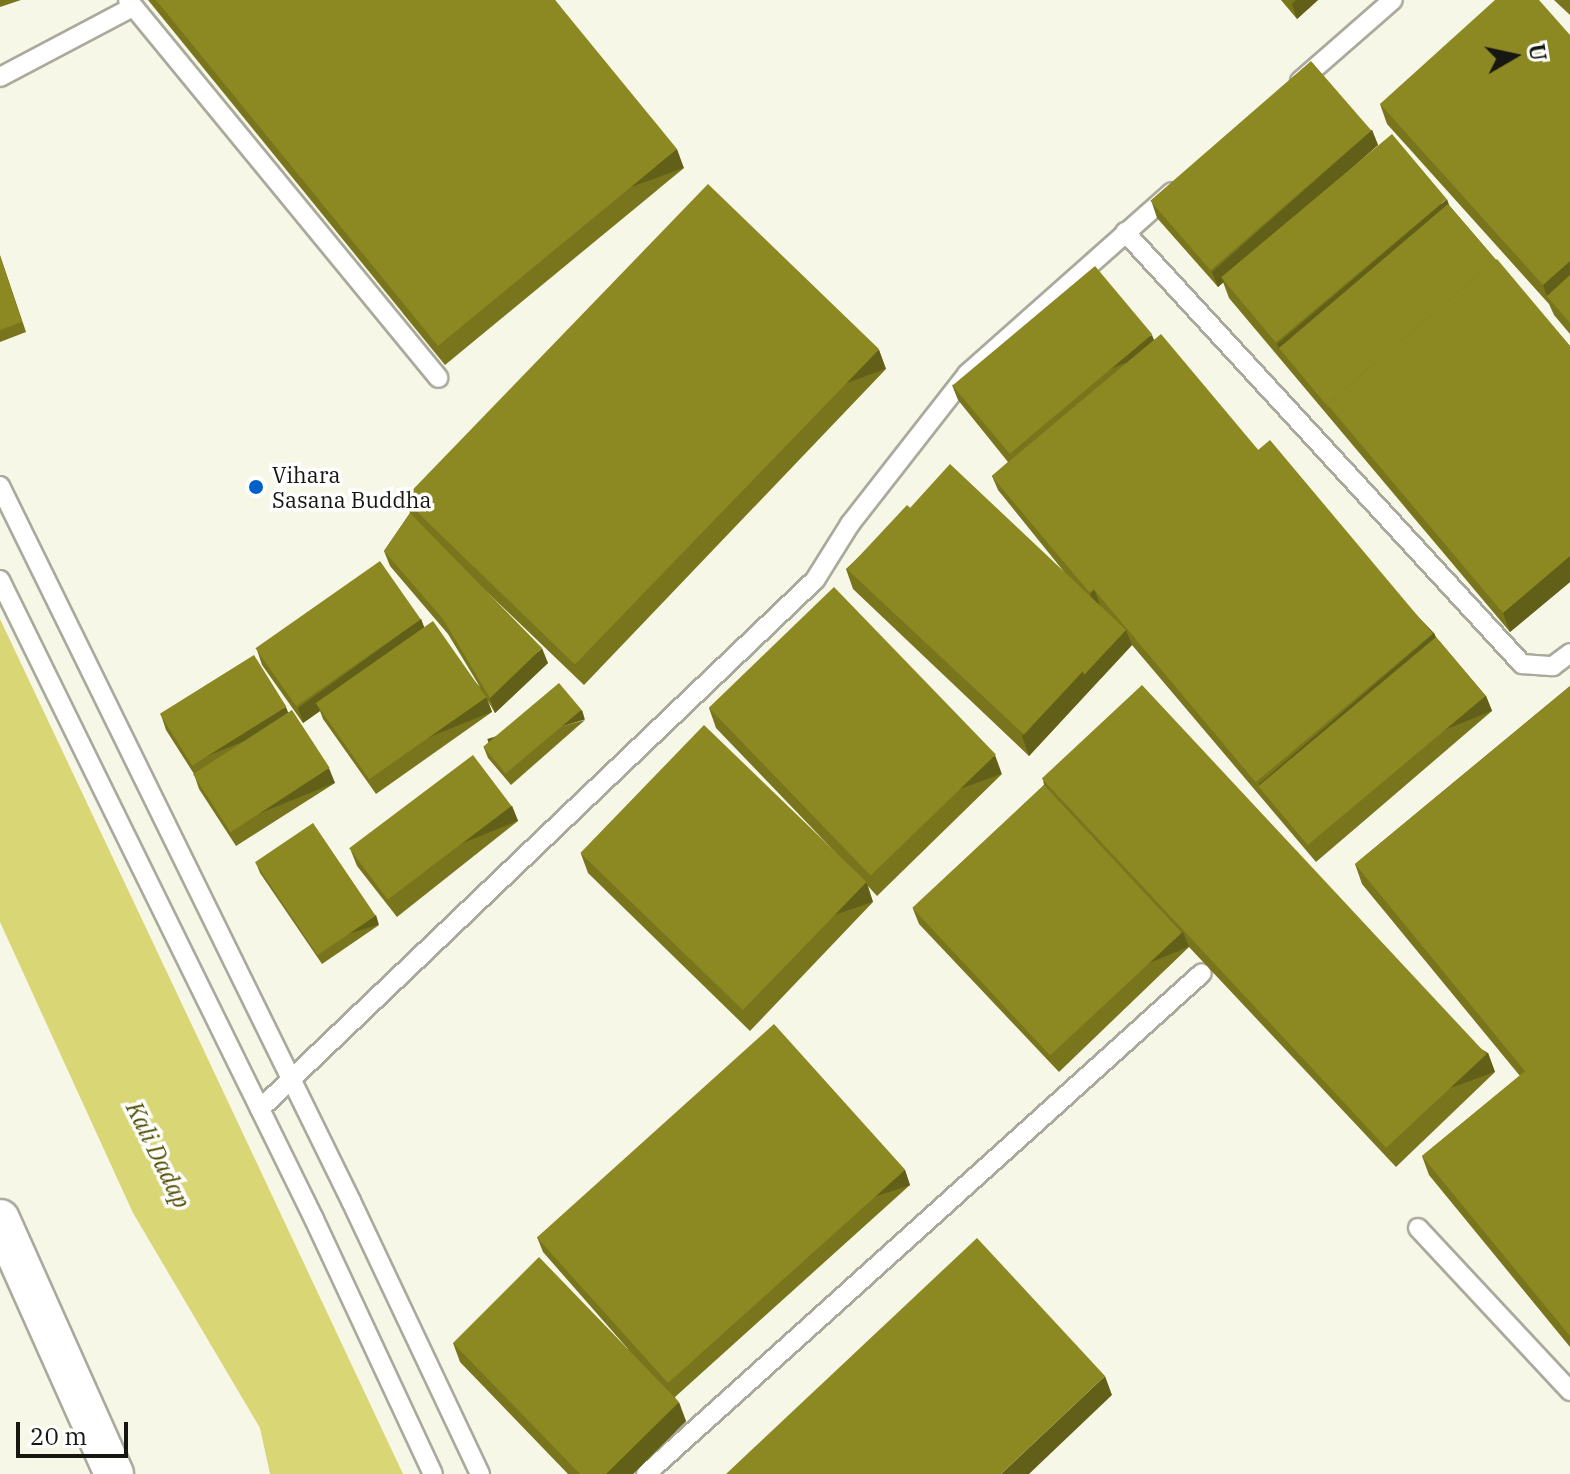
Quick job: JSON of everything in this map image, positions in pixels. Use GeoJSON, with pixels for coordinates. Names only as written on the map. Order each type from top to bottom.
{"type":"FeatureCollection","features":[{"type":"Feature","properties":{"kind":"street"},"geometry":{"type":"LineString","coordinates":[[0,1219],[114,1474]]}},
{"type":"Feature","properties":{"kind":"lane"},"geometry":{"type":"LineString","coordinates":[[1288,91],[1393,0]]}},
{"type":"Feature","properties":{"kind":"lane"},"geometry":{"type":"LineString","coordinates":[[0,77],[130,4],[438,378]]}},
{"type":"Feature","properties":{"kind":"lane"},"geometry":{"type":"LineString","coordinates":[[260,1109],[815,580],[850,524],[967,374],[1184,182]]}},
{"type":"Feature","properties":{"kind":"lane"},"geometry":{"type":"LineString","coordinates":[[1125,232],[1522,664],[1553,666],[1570,653]]}},
{"type":"Feature","properties":{"kind":"lane"},"geometry":{"type":"LineString","coordinates":[[0,486],[291,1079],[480,1474]]}},
{"type":"Feature","properties":{"kind":"lane"},"geometry":{"type":"LineString","coordinates":[[0,580],[260,1109],[433,1474]]}},
{"type":"Feature","properties":{"kind":"lane"},"geometry":{"type":"LineString","coordinates":[[646,1474],[1202,973]]}},
{"type":"Feature","properties":{"kind":"lane"},"geometry":{"type":"LineString","coordinates":[[1418,1228],[1570,1391]]}},
{"type":"Feature","properties":{"kind":"water","name":"Kali Dadap"},"geometry":{"type":"Polygon","coordinates":[[[0,619],[403,1474],[270,1474],[260,1428],[133,1213],[0,922],[0,619]]]}},
{"type":"Feature","properties":{"kind":"building"},"geometry":{"type":"Polygon","coordinates":[[[156,0],[555,0],[677,149],[438,346],[156,0]]]}},
{"type":"Feature","properties":{"kind":"building"},"geometry":{"type":"Polygon","coordinates":[[[1495,0],[1539,0],[1570,35],[1570,261],[1543,285],[1380,104],[1495,0]]]}},
{"type":"Feature","properties":{"kind":"building"},"geometry":{"type":"Polygon","coordinates":[[[1311,61],[1371,130],[1211,270],[1150,201],[1311,61]]]}},
{"type":"Feature","properties":{"kind":"building"},"geometry":{"type":"Polygon","coordinates":[[[1392,134],[1447,199],[1276,342],[1221,277],[1392,134]]]}},
{"type":"Feature","properties":{"kind":"building"},"geometry":{"type":"Polygon","coordinates":[[[708,184],[879,349],[575,664],[404,499],[708,184]]]}},
{"type":"Feature","properties":{"kind":"building"},"geometry":{"type":"Polygon","coordinates":[[[1448,204],[1496,260],[1327,404],[1329,408],[1279,348],[1448,204]]]}},
{"type":"Feature","properties":{"kind":"building"},"geometry":{"type":"Polygon","coordinates":[[[0,256],[22,322],[0,330],[0,256]]]}},
{"type":"Feature","properties":{"kind":"building"},"geometry":{"type":"Polygon","coordinates":[[[1497,259],[1570,346],[1570,556],[1503,613],[1327,404],[1497,259]]]}},
{"type":"Feature","properties":{"kind":"building"},"geometry":{"type":"Polygon","coordinates":[[[1095,266],[1152,334],[1010,454],[953,386],[1095,266]]]}},
{"type":"Feature","properties":{"kind":"building"},"geometry":{"type":"Polygon","coordinates":[[[1570,275],[1570,323],[1547,296],[1570,275]]]}},
{"type":"Feature","properties":{"kind":"building"},"geometry":{"type":"Polygon","coordinates":[[[1161,334],[1259,450],[1089,592],[992,476],[1161,334]]]}},
{"type":"Feature","properties":{"kind":"building"},"geometry":{"type":"Polygon","coordinates":[[[1270,440],[1433,634],[1256,782],[1093,588],[1270,440]]]}},
{"type":"Feature","properties":{"kind":"building"},"geometry":{"type":"Polygon","coordinates":[[[950,464],[1126,630],[1084,675],[910,508],[950,464]]]}},
{"type":"Feature","properties":{"kind":"building"},"geometry":{"type":"Polygon","coordinates":[[[907,505],[1084,670],[1024,734],[847,569],[907,505]]]}},
{"type":"Feature","properties":{"kind":"building"},"geometry":{"type":"Polygon","coordinates":[[[410,513],[542,648],[490,698],[443,619],[384,551],[410,513]]]}},
{"type":"Feature","properties":{"kind":"building"},"geometry":{"type":"Polygon","coordinates":[[[380,561],[421,619],[296,706],[255,648],[380,561]]]}},
{"type":"Feature","properties":{"kind":"building"},"geometry":{"type":"Polygon","coordinates":[[[834,587],[996,755],[871,875],[709,708],[834,587]]]}},
{"type":"Feature","properties":{"kind":"building"},"geometry":{"type":"Polygon","coordinates":[[[433,621],[486,697],[369,779],[316,703],[433,621]]]}},
{"type":"Feature","properties":{"kind":"building"},"geometry":{"type":"Polygon","coordinates":[[[1436,637],[1485,696],[1308,845],[1258,786],[1436,637]]]}},
{"type":"Feature","properties":{"kind":"building"},"geometry":{"type":"Polygon","coordinates":[[[254,655],[286,707],[192,766],[160,714],[254,655]]]}},
{"type":"Feature","properties":{"kind":"building"},"geometry":{"type":"Polygon","coordinates":[[[559,683],[581,710],[506,773],[483,747],[559,683]]]}},
{"type":"Feature","properties":{"kind":"building"},"geometry":{"type":"Polygon","coordinates":[[[1142,685],[1486,1054],[1386,1148],[1042,778],[1142,685]]]}},
{"type":"Feature","properties":{"kind":"building"},"geometry":{"type":"Polygon","coordinates":[[[1570,686],[1570,1336],[1422,1156],[1525,1071],[1355,864],[1570,686]]]}},
{"type":"Feature","properties":{"kind":"building"},"geometry":{"type":"Polygon","coordinates":[[[292,710],[330,768],[231,832],[193,774],[292,710]]]}},
{"type":"Feature","properties":{"kind":"building"},"geometry":{"type":"Polygon","coordinates":[[[704,725],[867,882],[743,1010],[580,853],[704,725]]]}},
{"type":"Feature","properties":{"kind":"building"},"geometry":{"type":"Polygon","coordinates":[[[473,755],[512,806],[388,899],[349,848],[473,755]]]}},
{"type":"Feature","properties":{"kind":"building"},"geometry":{"type":"Polygon","coordinates":[[[1044,785],[1182,933],[1050,1055],[912,908],[1044,785]]]}},
{"type":"Feature","properties":{"kind":"building"},"geometry":{"type":"Polygon","coordinates":[[[313,823],[376,916],[318,955],[255,862],[313,823]]]}},
{"type":"Feature","properties":{"kind":"building"},"geometry":{"type":"Polygon","coordinates":[[[774,1024],[905,1170],[668,1383],[537,1237],[774,1024]]]}},
{"type":"Feature","properties":{"kind":"building"},"geometry":{"type":"Polygon","coordinates":[[[977,1238],[1105,1376],[1001,1474],[726,1474],[977,1238]]]}},
{"type":"Feature","properties":{"kind":"building"},"geometry":{"type":"Polygon","coordinates":[[[539,1257],[679,1402],[606,1474],[580,1474],[453,1343],[539,1257]]]}},
{"type":"Feature","properties":{"kind":"place","name":"Vihara Sasana Buddha"},"geometry":{"type":"Point","coordinates":[256,487]}}]}
